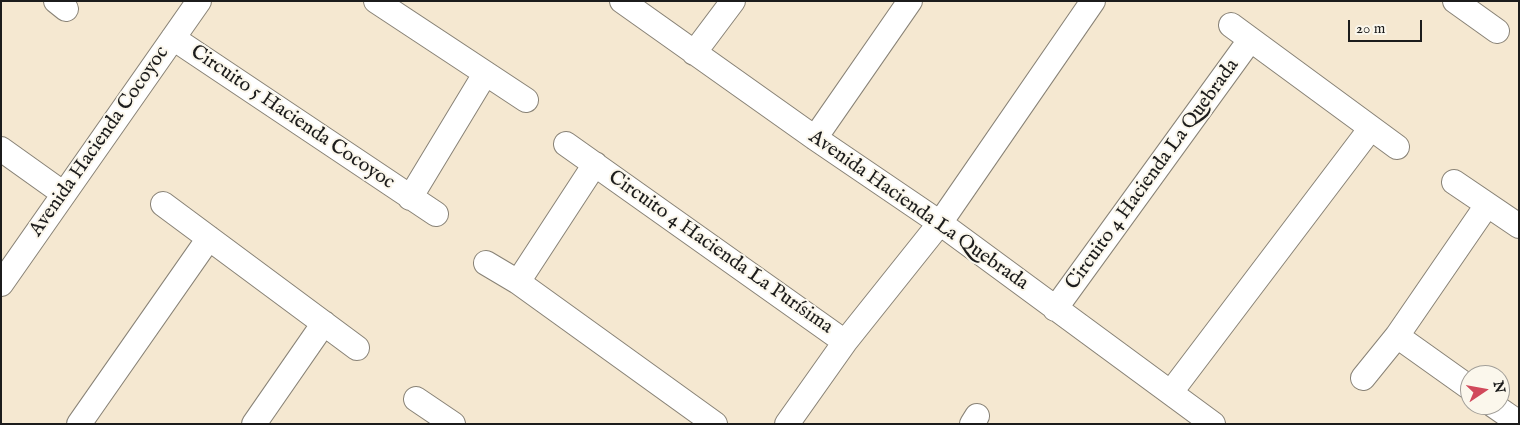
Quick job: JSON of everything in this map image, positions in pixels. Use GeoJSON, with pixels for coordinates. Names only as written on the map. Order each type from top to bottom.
{"type":"FeatureCollection","features":[{"type":"Feature","properties":{"kind":"street","name":"Avenida Hacienda Cocoyoc"},"geometry":{"type":"LineString","coordinates":[[1,284],[199,1]]}},
{"type":"Feature","properties":{"kind":"street"},"geometry":{"type":"LineString","coordinates":[[376,1],[526,100]]}},
{"type":"Feature","properties":{"kind":"street","name":"Avenida Hacienda La Quebrada"},"geometry":{"type":"LineString","coordinates":[[622,1],[814,138],[940,223],[1055,310],[1171,392],[1212,424]]}},
{"type":"Feature","properties":{"kind":"street"},"geometry":{"type":"LineString","coordinates":[[694,53],[732,1]]}},
{"type":"Feature","properties":{"kind":"street"},"geometry":{"type":"LineString","coordinates":[[814,138],[910,1]]}},
{"type":"Feature","properties":{"kind":"street"},"geometry":{"type":"LineString","coordinates":[[787,424],[845,342],[940,223],[1093,1]]}},
{"type":"Feature","properties":{"kind":"street"},"geometry":{"type":"LineString","coordinates":[[1459,2],[1496,31]]}},
{"type":"Feature","properties":{"kind":"street","name":"Circuito 4 Hacienda La Quebrada"},"geometry":{"type":"LineString","coordinates":[[1231,25],[1397,147]]}},
{"type":"Feature","properties":{"kind":"street","name":"Circuito 5 Hacienda Cocoyoc"},"geometry":{"type":"LineString","coordinates":[[173,38],[436,214]]}},
{"type":"Feature","properties":{"kind":"street","name":"Circuito 4 Hacienda La Quebrada"},"geometry":{"type":"LineString","coordinates":[[1055,310],[1250,40]]}},
{"type":"Feature","properties":{"kind":"street","name":"Circuito 5 Hacienda Cocoyoc"},"geometry":{"type":"LineString","coordinates":[[410,198],[485,74]]}},
{"type":"Feature","properties":{"kind":"street"},"geometry":{"type":"LineString","coordinates":[[1171,392],[1371,128]]}},
{"type":"Feature","properties":{"kind":"street","name":"Circuito 4 Hacienda La Purísima"},"geometry":{"type":"LineString","coordinates":[[566,144],[845,342]]}},
{"type":"Feature","properties":{"kind":"street"},"geometry":{"type":"LineString","coordinates":[[1,150],[64,194]]}},
{"type":"Feature","properties":{"kind":"street","name":"Circuito 4 Hacienda La Purísima"},"geometry":{"type":"LineString","coordinates":[[518,282],[595,164]]}},
{"type":"Feature","properties":{"kind":"street"},"geometry":{"type":"LineString","coordinates":[[1454,182],[1519,226]]}},
{"type":"Feature","properties":{"kind":"street"},"geometry":{"type":"LineString","coordinates":[[163,204],[357,348]]}},
{"type":"Feature","properties":{"kind":"street"},"geometry":{"type":"LineString","coordinates":[[1363,378],[1397,336],[1487,205]]}},
{"type":"Feature","properties":{"kind":"street"},"geometry":{"type":"LineString","coordinates":[[78,424],[210,238]]}},
{"type":"Feature","properties":{"kind":"street"},"geometry":{"type":"LineString","coordinates":[[486,263],[518,282],[715,424]]}},
{"type":"Feature","properties":{"kind":"street"},"geometry":{"type":"LineString","coordinates":[[254,424],[324,323]]}},
{"type":"Feature","properties":{"kind":"street"},"geometry":{"type":"LineString","coordinates":[[1397,336],[1460,381]]}},
{"type":"Feature","properties":{"kind":"street"},"geometry":{"type":"LineString","coordinates":[[416,399],[442,421]]}},
{"type":"Feature","properties":{"kind":"street"},"geometry":{"type":"LineString","coordinates":[[1507,415],[1519,423]]}}]}
